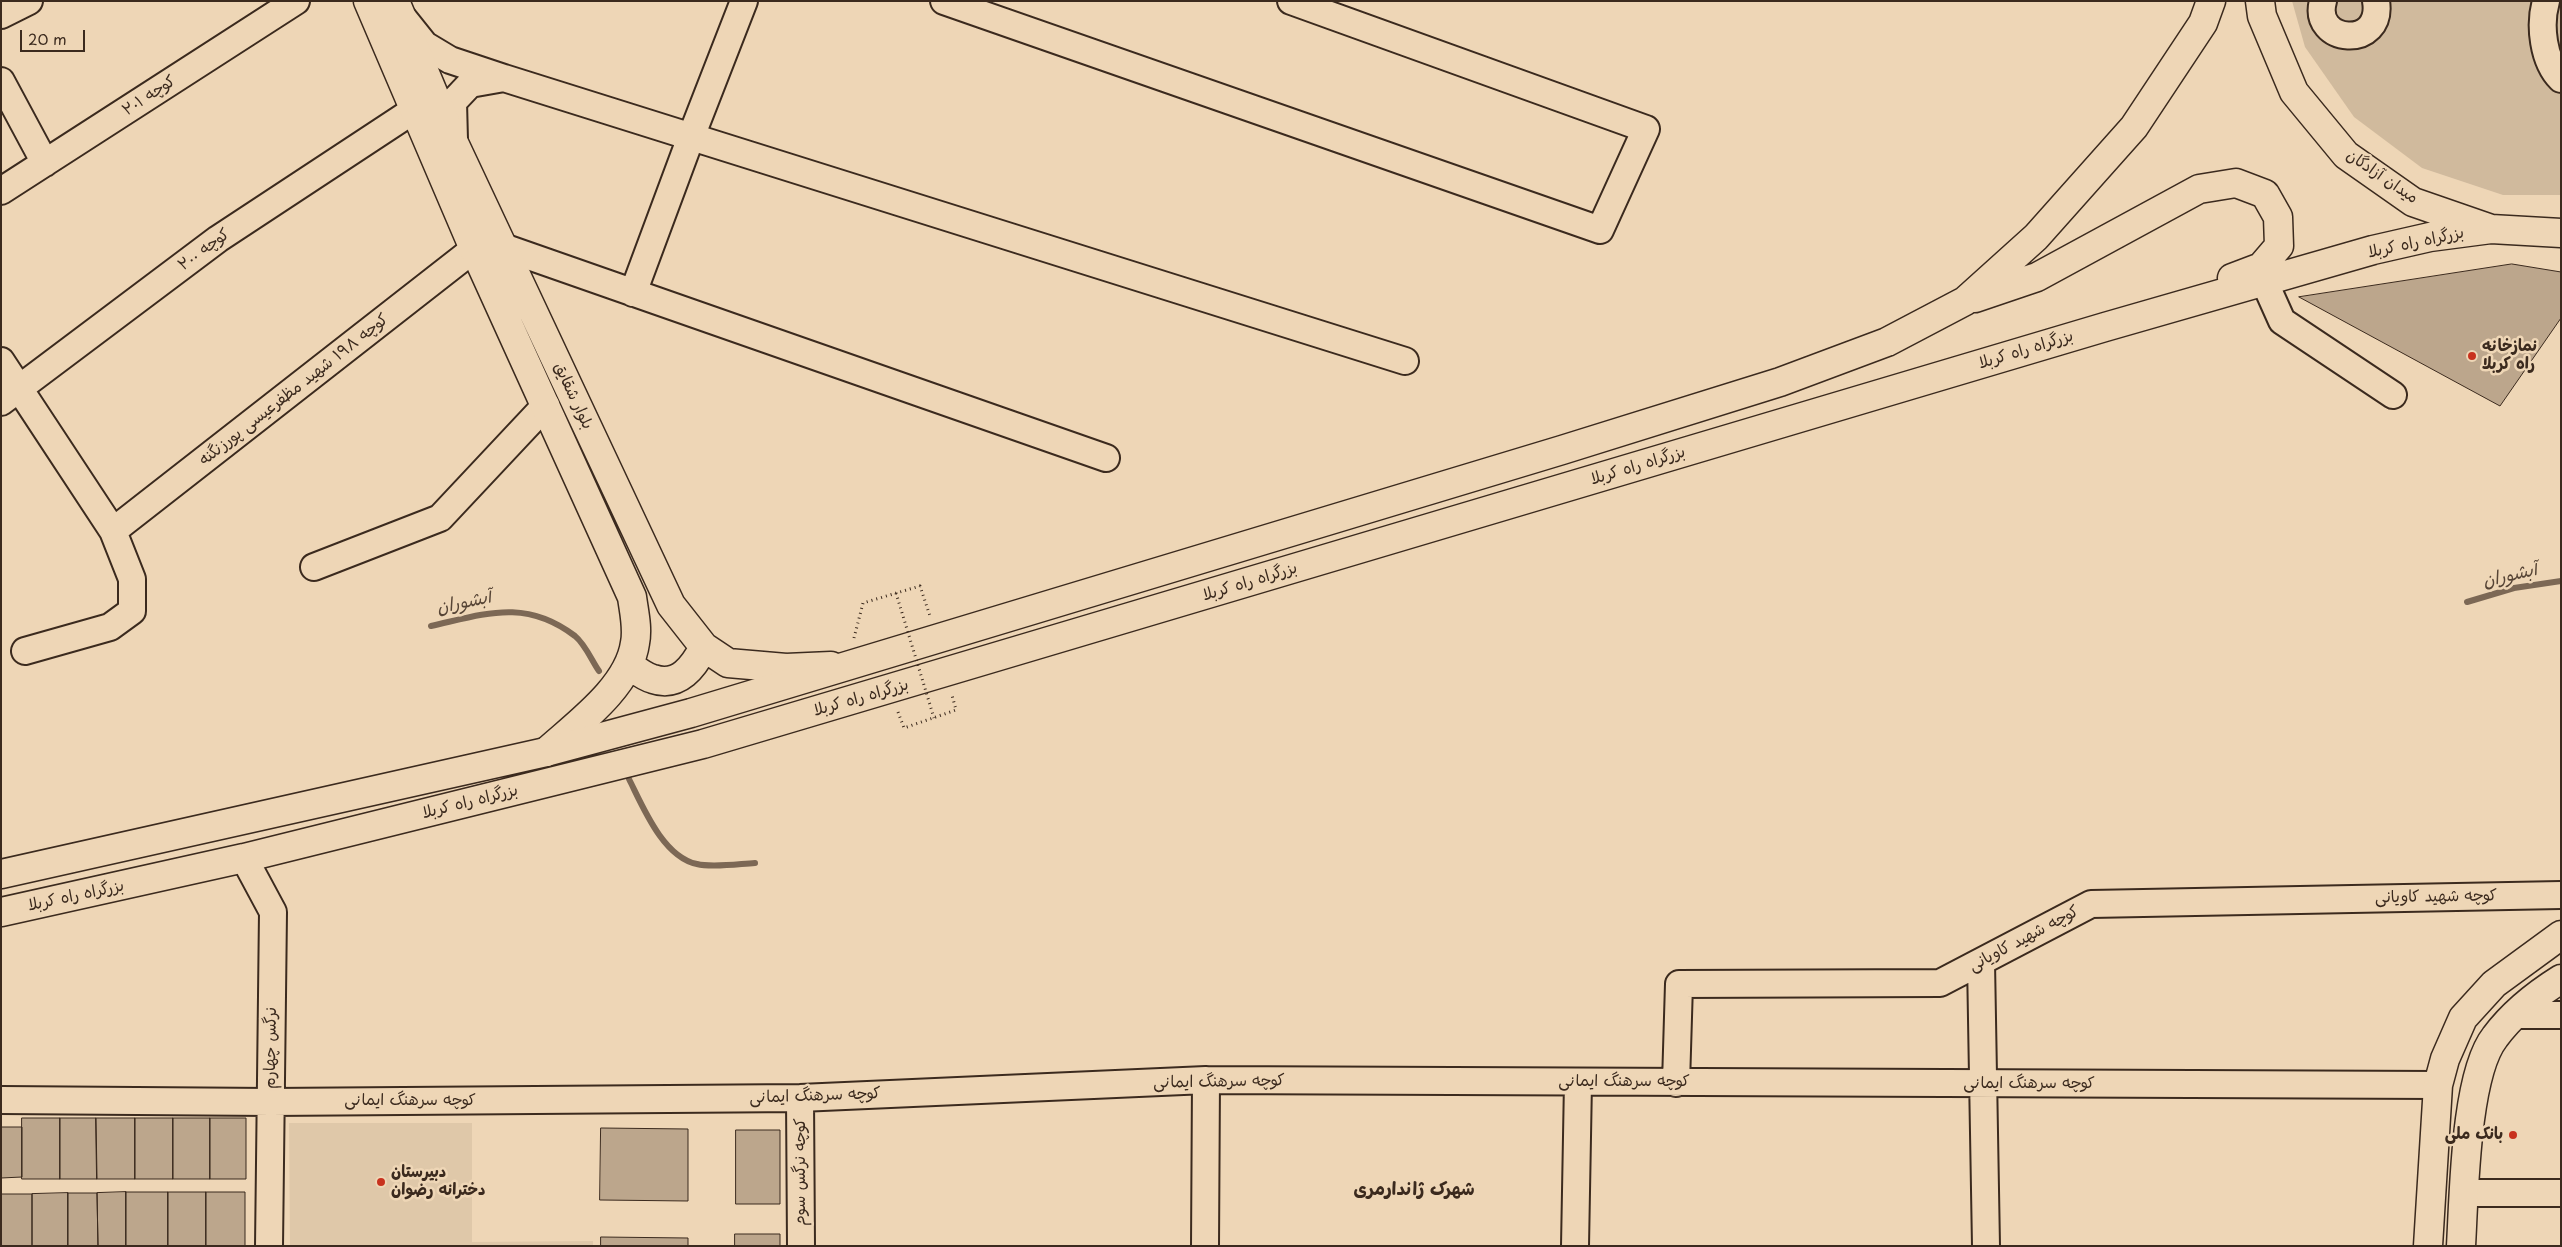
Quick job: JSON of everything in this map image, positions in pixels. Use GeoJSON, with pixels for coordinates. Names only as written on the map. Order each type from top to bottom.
{"type":"FeatureCollection","features":[{"type":"Feature","properties":{"kind":"main road","name":"بلوار شقایق"},"geometry":{"type":"LineString","coordinates":[[368,1],[474,249],[632,597],[636,620],[636,643],[629,665],[619,682],[546,752]]}},
{"type":"Feature","properties":{"kind":"main road","name":"بزرگراه راه کربلا"},"geometry":{"type":"LineString","coordinates":[[1,874],[546,752],[691,713],[1562,450],[1780,382],[1887,342],[1966,301],[2036,237],[2134,127],[2203,23],[2211,1]]}},
{"type":"Feature","properties":{"kind":"main road","name":"میدان آزادگان"},"geometry":{"type":"LineString","coordinates":[[2260,1],[2262,16],[2294,92],[2346,155],[2413,202],[2491,228],[2561,233]]}},
{"type":"Feature","properties":{"kind":"main road","name":"بلوار شقایق"},"geometry":{"type":"LineString","coordinates":[[398,8],[454,143],[671,605],[704,647],[728,663],[786,668],[848,665]]}},
{"type":"Feature","properties":{"kind":"main road"},"geometry":{"type":"LineString","coordinates":[[1966,301],[2037,277],[2200,189],[2236,183],[2265,194],[2278,217],[2279,246],[2261,267],[2105,327]]}},
{"type":"Feature","properties":{"kind":"main road","name":"بزرگراه راه کربلا"},"geometry":{"type":"LineString","coordinates":[[1,912],[244,858],[712,741],[2105,327],[2402,243],[2430,236],[2491,228]]}},
{"type":"Feature","properties":{"kind":"main road"},"geometry":{"type":"LineString","coordinates":[[629,665],[654,680],[675,680],[693,667],[704,647]]}},
{"type":"Feature","properties":{"kind":"main road"},"geometry":{"type":"LineString","coordinates":[[2428,1246],[2438,1085],[2445,1059],[2463,1018],[2494,984],[2561,935]]}},
{"type":"Feature","properties":{"kind":"main road"},"geometry":{"type":"LineString","coordinates":[[2461,1246],[2472,1100],[2481,1066],[2494,1038],[2515,1015],[2561,979]]}},
{"type":"Feature","properties":{"kind":"street"},"geometry":{"type":"LineString","coordinates":[[1,15],[29,1]]}},
{"type":"Feature","properties":{"kind":"street","name":"کوچه ۲۰۱"},"geometry":{"type":"LineString","coordinates":[[1,191],[296,1]]}},
{"type":"Feature","properties":{"kind":"street"},"geometry":{"type":"LineString","coordinates":[[633,293],[744,1]]}},
{"type":"Feature","properties":{"kind":"street"},"geometry":{"type":"LineString","coordinates":[[944,1],[1600,230],[1646,129],[1291,1]]}},
{"type":"Feature","properties":{"kind":"street"},"geometry":{"type":"LineString","coordinates":[[2323,1],[2322,14],[2326,23],[2338,34],[2347,36],[2364,32],[2371,26],[2376,18],[2376,1]]}},
{"type":"Feature","properties":{"kind":"street"},"geometry":{"type":"LineString","coordinates":[[2546,1],[2544,39],[2548,57],[2561,79]]}},
{"type":"Feature","properties":{"kind":"street"},"geometry":{"type":"LineString","coordinates":[[398,8],[425,45],[450,60],[1405,362]]}},
{"type":"Feature","properties":{"kind":"street"},"geometry":{"type":"LineString","coordinates":[[454,143],[453,102],[470,84],[504,78]]}},
{"type":"Feature","properties":{"kind":"street"},"geometry":{"type":"LineString","coordinates":[[1,81],[45,163]]}},
{"type":"Feature","properties":{"kind":"street","name":"کوچه ۲۰۰"},"geometry":{"type":"LineString","coordinates":[[10,395],[218,239],[414,110]]}},
{"type":"Feature","properties":{"kind":"street"},"geometry":{"type":"LineString","coordinates":[[503,247],[1106,458]]}},
{"type":"Feature","properties":{"kind":"street","name":"کوچه ۱۹۸ شهید مظفرعیسی پورزنگنه"},"geometry":{"type":"LineString","coordinates":[[113,531],[474,249]]}},
{"type":"Feature","properties":{"kind":"street"},"geometry":{"type":"LineString","coordinates":[[2265,283],[2282,321],[2393,395]]}},
{"type":"Feature","properties":{"kind":"street"},"geometry":{"type":"LineString","coordinates":[[1,361],[10,395],[113,531],[132,579],[132,611],[110,627],[25,651]]}},
{"type":"Feature","properties":{"kind":"street"},"geometry":{"type":"LineString","coordinates":[[314,567],[440,518],[546,406]]}},
{"type":"Feature","properties":{"kind":"street","name":"نرگس چهارم"},"geometry":{"type":"LineString","coordinates":[[244,858],[273,912],[269,1246]]}},
{"type":"Feature","properties":{"kind":"street","name":"کوچه شهید کاویانی"},"geometry":{"type":"LineString","coordinates":[[1676,1083],[1679,984],[1940,983],[2091,904],[2561,895]]}},
{"type":"Feature","properties":{"kind":"street"},"geometry":{"type":"LineString","coordinates":[[1981,962],[1986,1246]]}},
{"type":"Feature","properties":{"kind":"street"},"geometry":{"type":"LineString","coordinates":[[2515,1015],[2561,1015]]}},
{"type":"Feature","properties":{"kind":"street"},"geometry":{"type":"LineString","coordinates":[[1205,1246],[1206,1080]]}},
{"type":"Feature","properties":{"kind":"street","name":"کوچه سرهنگ ایمانی"},"geometry":{"type":"LineString","coordinates":[[1,1100],[271,1102],[800,1098],[1206,1080],[2438,1085]]}},
{"type":"Feature","properties":{"kind":"street"},"geometry":{"type":"LineString","coordinates":[[1575,1246],[1578,1082]]}},
{"type":"Feature","properties":{"kind":"street","name":"کوچه نرگس سوم"},"geometry":{"type":"LineString","coordinates":[[800,1098],[801,1246]]}},
{"type":"Feature","properties":{"kind":"street"},"geometry":{"type":"LineString","coordinates":[[2464,1193],[2561,1193]]}},
{"type":"Feature","properties":{"kind":"path"},"geometry":{"type":"LineString","coordinates":[[848,665],[862,604],[896,593],[920,586],[937,639]]}},
{"type":"Feature","properties":{"kind":"path"},"geometry":{"type":"LineString","coordinates":[[896,593],[934,718]]}},
{"type":"Feature","properties":{"kind":"path"},"geometry":{"type":"LineString","coordinates":[[904,728],[956,710]]}},
{"type":"Feature","properties":{"kind":"shaded area"},"geometry":{"type":"Polygon","coordinates":[[[2292,1],[2561,1],[2561,195],[2503,195],[2422,168],[2354,117],[2305,47],[2292,1]]]}},
{"type":"Feature","properties":{"kind":"shaded area","name":"دبیرستان دخترانه رضوان"},"geometry":{"type":"Polygon","coordinates":[[[289,1123],[472,1123],[472,1242],[593,1241],[593,1246],[290,1246],[289,1123]]]}},
{"type":"Feature","properties":{"kind":"building","name":"نمازخانه راه کربلا"},"geometry":{"type":"Polygon","coordinates":[[[2512,264],[2561,272],[2561,318],[2500,406],[2299,297],[2512,264]]]}},
{"type":"Feature","properties":{"kind":"building"},"geometry":{"type":"Polygon","coordinates":[[[22,1118],[60,1118],[60,1179],[22,1179],[22,1118]]]}},
{"type":"Feature","properties":{"kind":"building"},"geometry":{"type":"Polygon","coordinates":[[[60,1118],[96,1118],[97,1179],[60,1179],[60,1118]]]}},
{"type":"Feature","properties":{"kind":"building"},"geometry":{"type":"Polygon","coordinates":[[[96,1118],[135,1118],[135,1179],[97,1179],[96,1118]]]}},
{"type":"Feature","properties":{"kind":"building"},"geometry":{"type":"Polygon","coordinates":[[[135,1118],[173,1118],[173,1179],[135,1179],[135,1118]]]}},
{"type":"Feature","properties":{"kind":"building"},"geometry":{"type":"Polygon","coordinates":[[[173,1118],[210,1118],[210,1179],[173,1179],[173,1118]]]}},
{"type":"Feature","properties":{"kind":"building"},"geometry":{"type":"Polygon","coordinates":[[[210,1118],[246,1118],[246,1179],[210,1179],[210,1118]]]}},
{"type":"Feature","properties":{"kind":"building"},"geometry":{"type":"Polygon","coordinates":[[[1,1127],[22,1127],[22,1177],[1,1178],[1,1127]]]}},
{"type":"Feature","properties":{"kind":"building"},"geometry":{"type":"Polygon","coordinates":[[[601,1128],[688,1129],[688,1201],[600,1200],[601,1128]]]}},
{"type":"Feature","properties":{"kind":"building"},"geometry":{"type":"Polygon","coordinates":[[[736,1130],[780,1130],[780,1204],[736,1204],[736,1130]]]}},
{"type":"Feature","properties":{"kind":"building"},"geometry":{"type":"Polygon","coordinates":[[[126,1192],[168,1192],[168,1246],[126,1246],[126,1192]]]}},
{"type":"Feature","properties":{"kind":"building"},"geometry":{"type":"Polygon","coordinates":[[[126,1192],[126,1246],[98,1246],[97,1193],[126,1192]]]}},
{"type":"Feature","properties":{"kind":"building"},"geometry":{"type":"Polygon","coordinates":[[[168,1192],[206,1192],[206,1246],[168,1246],[168,1192]]]}},
{"type":"Feature","properties":{"kind":"building"},"geometry":{"type":"Polygon","coordinates":[[[206,1192],[245,1192],[245,1246],[206,1246],[206,1192]]]}},
{"type":"Feature","properties":{"kind":"building"},"geometry":{"type":"Polygon","coordinates":[[[68,1193],[97,1193],[98,1246],[68,1246],[68,1193]]]}},
{"type":"Feature","properties":{"kind":"building"},"geometry":{"type":"Polygon","coordinates":[[[68,1193],[68,1246],[32,1246],[32,1194],[68,1193]]]}},
{"type":"Feature","properties":{"kind":"building"},"geometry":{"type":"Polygon","coordinates":[[[1,1194],[32,1194],[32,1246],[1,1246],[1,1194]]]}},
{"type":"Feature","properties":{"kind":"building"},"geometry":{"type":"Polygon","coordinates":[[[735,1234],[780,1234],[780,1246],[735,1246],[735,1234]]]}},
{"type":"Feature","properties":{"kind":"building"},"geometry":{"type":"Polygon","coordinates":[[[601,1237],[688,1238],[688,1246],[601,1246],[601,1237]]]}},
{"type":"Feature","properties":{"kind":"waterway","name":"آبشوران"},"geometry":{"type":"LineString","coordinates":[[2467,602],[2514,588],[2561,581]]}},
{"type":"Feature","properties":{"kind":"waterway","name":"آبشوران"},"geometry":{"type":"LineString","coordinates":[[431,626],[469,617],[504,612],[522,613],[539,617],[557,624],[579,639],[599,671]]}},
{"type":"Feature","properties":{"kind":"waterway","name":"آبشوران"},"geometry":{"type":"LineString","coordinates":[[629,779],[656,829],[674,852],[697,864],[710,866],[755,863]]}},
{"type":"Feature","properties":{"kind":"place","name":"نمازخانه راه کربلا"},"geometry":{"type":"Point","coordinates":[2472,356]}},
{"type":"Feature","properties":{"kind":"place","name":"بانک ملی"},"geometry":{"type":"Point","coordinates":[2513,1135]}},
{"type":"Feature","properties":{"kind":"place","name":"دبیرستان دخترانه رضوان"},"geometry":{"type":"Point","coordinates":[381,1182]}},
{"type":"Feature","properties":{"kind":"district","name":"شهرک ژاندارمری"},"geometry":{"type":"Point","coordinates":[1414,1190]}}]}
